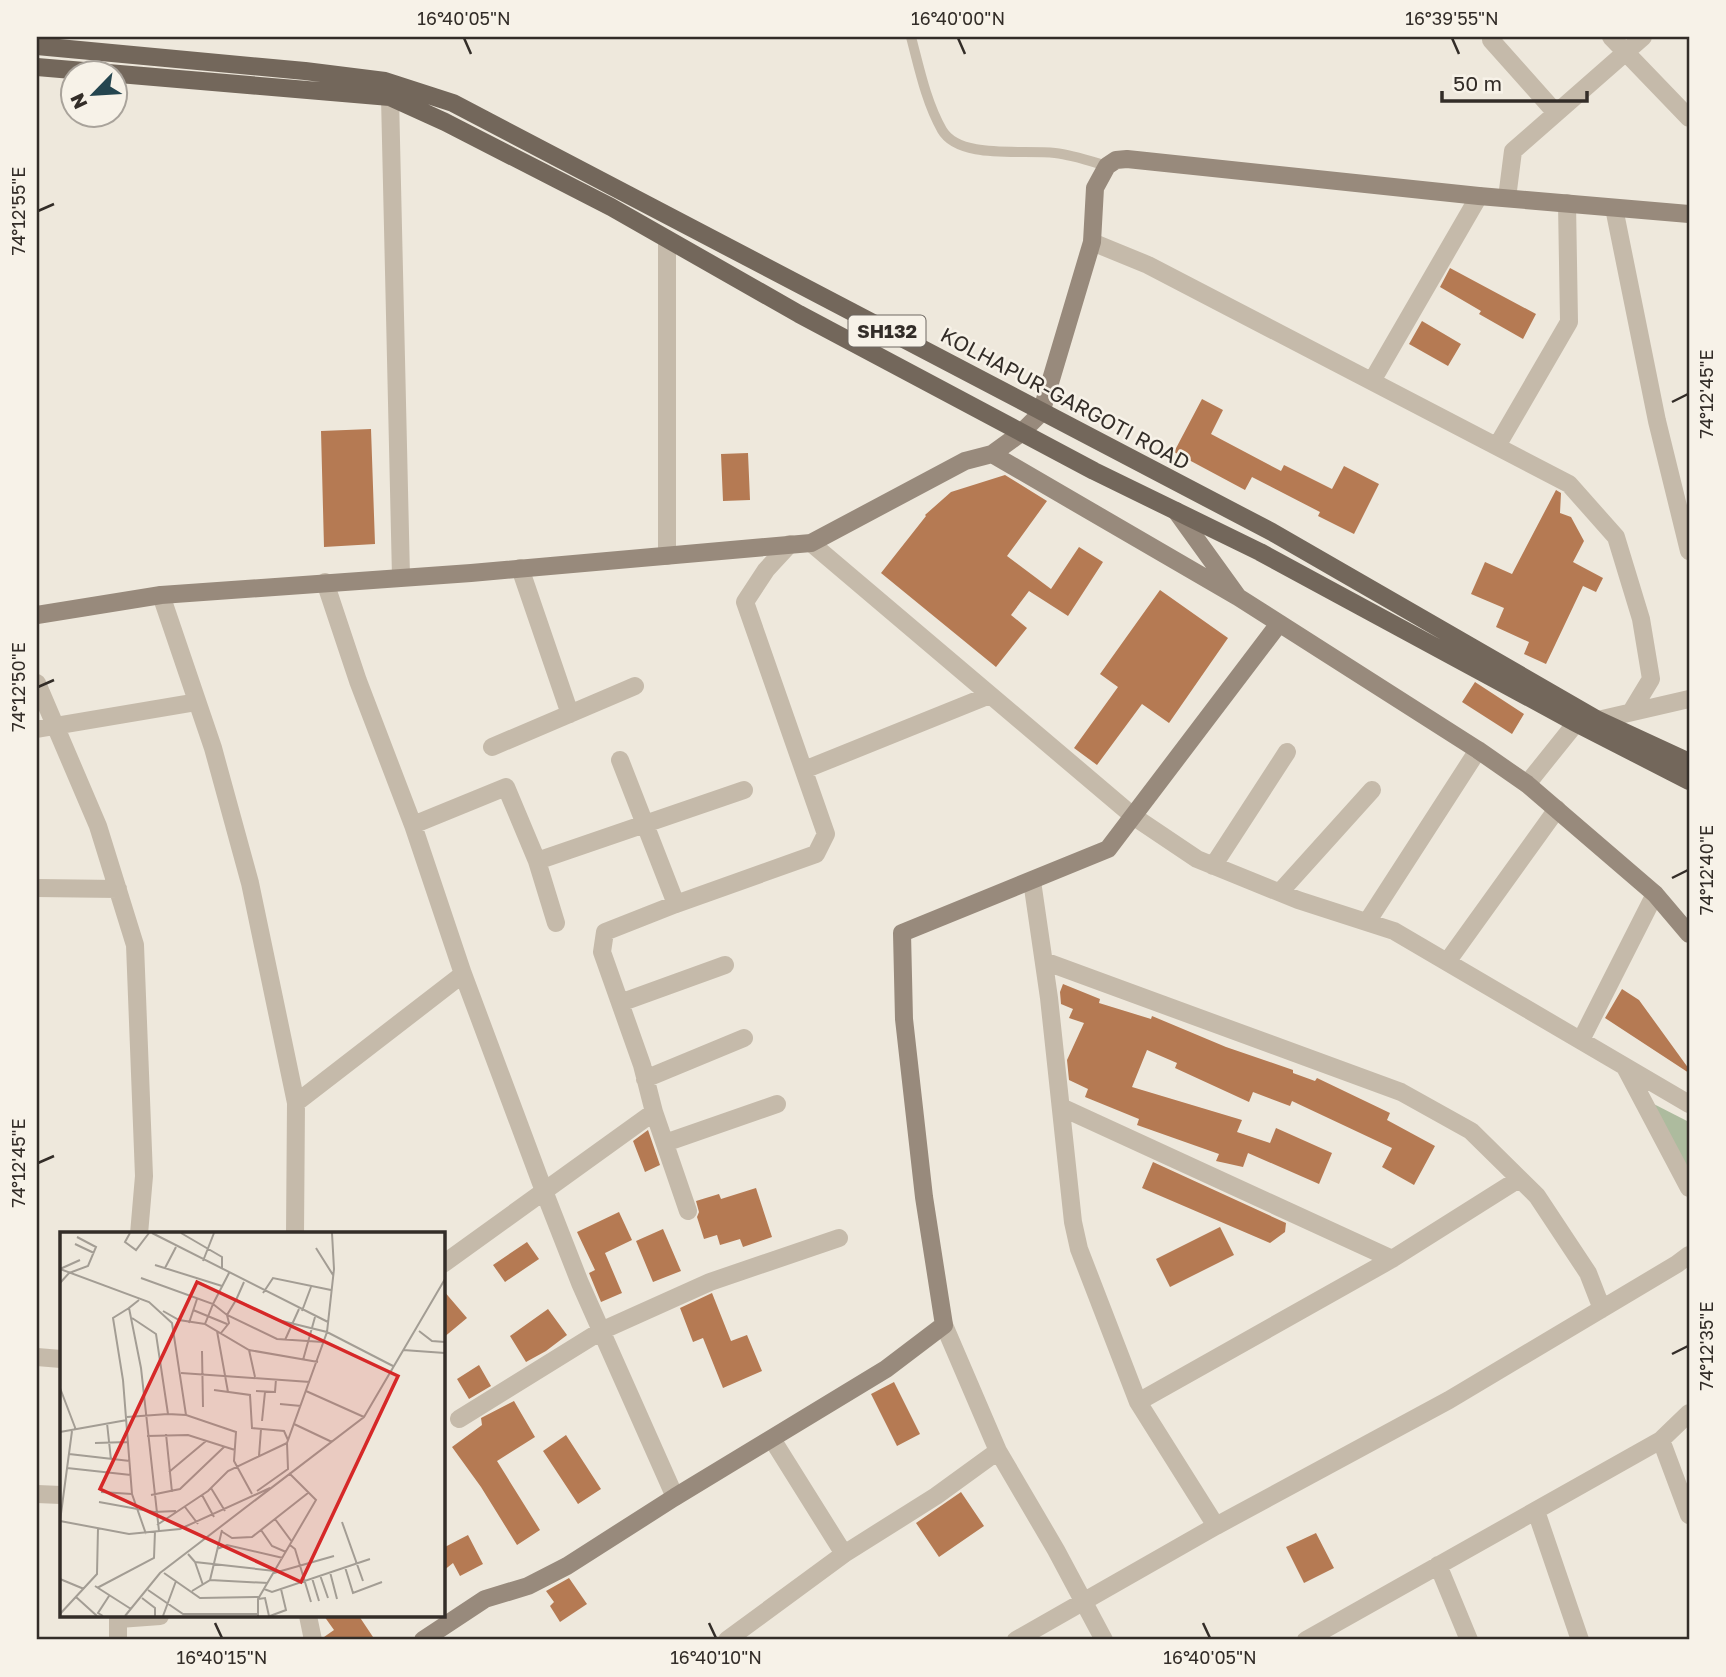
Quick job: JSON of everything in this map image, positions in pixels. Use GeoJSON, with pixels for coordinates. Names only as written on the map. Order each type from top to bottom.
{"type":"FeatureCollection","features":[{"type":"Feature","properties":{"kind":"main road","name":"KOLHAPUR-GARGOTI ROAD"},"geometry":{"type":"LineString","coordinates":[[37,46],[385,81],[453,103],[1272,532],[1577,715],[1598,720],[1689,762]]}},
{"type":"Feature","properties":{"kind":"main road"},"geometry":{"type":"LineString","coordinates":[[37,67],[390,97],[588,195],[799,314],[1021,433],[1261,552],[1577,715],[1689,781]]}},
{"type":"Feature","properties":{"kind":"street"},"geometry":{"type":"LineString","coordinates":[[1611,37],[1689,118]]}},
{"type":"Feature","properties":{"kind":"street"},"geometry":{"type":"LineString","coordinates":[[1507,198],[1513,151],[1643,37]]}},
{"type":"Feature","properties":{"kind":"street"},"geometry":{"type":"LineString","coordinates":[[1490,40],[1556,113]]}},
{"type":"Feature","properties":{"kind":"street"},"geometry":{"type":"LineString","coordinates":[[390,97],[401,577]]}},
{"type":"Feature","properties":{"kind":"street"},"geometry":{"type":"LineString","coordinates":[[37,615],[161,595],[811,543],[965,461],[992,454],[1021,433],[1041,413],[1092,242],[1095,188],[1107,166],[1116,160],[1689,214]]}},
{"type":"Feature","properties":{"kind":"street"},"geometry":{"type":"LineString","coordinates":[[1373,381],[1479,196]]}},
{"type":"Feature","properties":{"kind":"street"},"geometry":{"type":"LineString","coordinates":[[1497,446],[1569,322],[1567,204]]}},
{"type":"Feature","properties":{"kind":"street"},"geometry":{"type":"LineString","coordinates":[[1614,208],[1657,421],[1689,551]]}},
{"type":"Feature","properties":{"kind":"street"},"geometry":{"type":"LineString","coordinates":[[667,239],[667,556]]}},
{"type":"Feature","properties":{"kind":"street"},"geometry":{"type":"LineString","coordinates":[[1092,242],[1148,265],[1569,484],[1616,537],[1642,619],[1651,679],[1631,712]]}},
{"type":"Feature","properties":{"kind":"street"},"geometry":{"type":"LineString","coordinates":[[992,454],[1238,597],[1278,625],[1478,750],[1557,809],[1656,894],[1689,934]]}},
{"type":"Feature","properties":{"kind":"street"},"geometry":{"type":"LineString","coordinates":[[1176,511],[1238,597]]}},
{"type":"Feature","properties":{"kind":"street"},"geometry":{"type":"LineString","coordinates":[[811,543],[1133,816],[1197,859],[1280,892],[1394,931],[1689,1104]]}},
{"type":"Feature","properties":{"kind":"street"},"geometry":{"type":"LineString","coordinates":[[688,1211],[602,952],[605,932],[816,854],[826,834],[745,602],[765,570],[790,544]]}},
{"type":"Feature","properties":{"kind":"street"},"geometry":{"type":"LineString","coordinates":[[520,568],[570,714]]}},
{"type":"Feature","properties":{"kind":"street"},"geometry":{"type":"LineString","coordinates":[[325,582],[358,681],[413,825],[463,974],[544,1191],[580,1283],[675,1497]]}},
{"type":"Feature","properties":{"kind":"street"},"geometry":{"type":"LineString","coordinates":[[161,595],[213,748],[250,883],[296,1103],[295,1232]]}},
{"type":"Feature","properties":{"kind":"street"},"geometry":{"type":"LineString","coordinates":[[1104,1640],[999,1451],[944,1325],[925,1197],[904,1019],[902,933],[1108,849],[1278,625]]}},
{"type":"Feature","properties":{"kind":"street"},"geometry":{"type":"LineString","coordinates":[[37,683],[98,826],[135,945],[144,1176],[139,1232]]}},
{"type":"Feature","properties":{"kind":"street"},"geometry":{"type":"LineString","coordinates":[[492,747],[635,687]]}},
{"type":"Feature","properties":{"kind":"street"},"geometry":{"type":"LineString","coordinates":[[804,771],[990,695]]}},
{"type":"Feature","properties":{"kind":"street"},"geometry":{"type":"LineString","coordinates":[[1598,720],[1689,699]]}},
{"type":"Feature","properties":{"kind":"street"},"geometry":{"type":"LineString","coordinates":[[37,729],[197,702]]}},
{"type":"Feature","properties":{"kind":"street"},"geometry":{"type":"LineString","coordinates":[[1527,785],[1577,715]]}},
{"type":"Feature","properties":{"kind":"street"},"geometry":{"type":"LineString","coordinates":[[1367,922],[1478,750]]}},
{"type":"Feature","properties":{"kind":"street"},"geometry":{"type":"LineString","coordinates":[[1213,866],[1287,752]]}},
{"type":"Feature","properties":{"kind":"street"},"geometry":{"type":"LineString","coordinates":[[620,760],[676,904]]}},
{"type":"Feature","properties":{"kind":"street"},"geometry":{"type":"LineString","coordinates":[[413,825],[506,787],[537,861],[556,923]]}},
{"type":"Feature","properties":{"kind":"street"},"geometry":{"type":"LineString","coordinates":[[537,861],[744,790]]}},
{"type":"Feature","properties":{"kind":"street"},"geometry":{"type":"LineString","coordinates":[[1280,892],[1372,790]]}},
{"type":"Feature","properties":{"kind":"street"},"geometry":{"type":"LineString","coordinates":[[1447,962],[1557,809]]}},
{"type":"Feature","properties":{"kind":"street"},"geometry":{"type":"LineString","coordinates":[[1032,881],[1044,961],[1073,1222],[1079,1250],[1138,1402],[1216,1526]]}},
{"type":"Feature","properties":{"kind":"street"},"geometry":{"type":"LineString","coordinates":[[37,888],[118,889]]}},
{"type":"Feature","properties":{"kind":"street"},"geometry":{"type":"LineString","coordinates":[[1581,1040],[1656,894]]}},
{"type":"Feature","properties":{"kind":"street"},"geometry":{"type":"LineString","coordinates":[[1044,961],[1401,1092],[1471,1131],[1537,1196],[1588,1273],[1602,1309]]}},
{"type":"Feature","properties":{"kind":"street"},"geometry":{"type":"LineString","coordinates":[[620,1003],[724,964]]}},
{"type":"Feature","properties":{"kind":"street"},"geometry":{"type":"LineString","coordinates":[[296,1103],[463,974]]}},
{"type":"Feature","properties":{"kind":"street"},"geometry":{"type":"LineString","coordinates":[[645,1079],[744,1038]]}},
{"type":"Feature","properties":{"kind":"street"},"geometry":{"type":"LineString","coordinates":[[1625,1065],[1689,1188]]}},
{"type":"Feature","properties":{"kind":"street"},"geometry":{"type":"LineString","coordinates":[[665,1143],[777,1104]]}},
{"type":"Feature","properties":{"kind":"street"},"geometry":{"type":"LineString","coordinates":[[1061,1107],[1392,1259]]}},
{"type":"Feature","properties":{"kind":"street"},"geometry":{"type":"LineString","coordinates":[[444,1264],[654,1112]]}},
{"type":"Feature","properties":{"kind":"street"},"geometry":{"type":"LineString","coordinates":[[1138,1402],[1392,1259],[1519,1179]]}},
{"type":"Feature","properties":{"kind":"street"},"geometry":{"type":"LineString","coordinates":[[459,1419],[601,1331],[710,1282],[839,1238]]}},
{"type":"Feature","properties":{"kind":"street"},"geometry":{"type":"LineString","coordinates":[[1016,1640],[1216,1526],[1449,1400],[1689,1255]]}},
{"type":"Feature","properties":{"kind":"street"},"geometry":{"type":"LineString","coordinates":[[423,1640],[485,1599],[528,1586],[567,1566],[886,1369],[944,1325]]}},
{"type":"Feature","properties":{"kind":"street"},"geometry":{"type":"LineString","coordinates":[[37,1357],[60,1359]]}},
{"type":"Feature","properties":{"kind":"street"},"geometry":{"type":"LineString","coordinates":[[1314,1638],[1661,1440],[1689,1413]]}},
{"type":"Feature","properties":{"kind":"street"},"geometry":{"type":"LineString","coordinates":[[772,1439],[844,1554]]}},
{"type":"Feature","properties":{"kind":"street"},"geometry":{"type":"LineString","coordinates":[[1661,1440],[1689,1515]]}},
{"type":"Feature","properties":{"kind":"street"},"geometry":{"type":"LineString","coordinates":[[727,1640],[844,1554],[936,1496],[999,1451]]}},
{"type":"Feature","properties":{"kind":"street"},"geometry":{"type":"LineString","coordinates":[[37,1494],[60,1495]]}},
{"type":"Feature","properties":{"kind":"street"},"geometry":{"type":"LineString","coordinates":[[1536,1511],[1580,1640]]}},
{"type":"Feature","properties":{"kind":"street"},"geometry":{"type":"LineString","coordinates":[[1438,1565],[1469,1640]]}},
{"type":"Feature","properties":{"kind":"street"},"geometry":{"type":"LineString","coordinates":[[118,1618],[118,1640]]}},
{"type":"Feature","properties":{"kind":"street"},"geometry":{"type":"LineString","coordinates":[[308,1618],[313,1640]]}},
{"type":"Feature","properties":{"kind":"lane"},"geometry":{"type":"LineString","coordinates":[[911,37],[925,88],[942,132],[955,144],[973,149],[1062,154],[1107,166]]}},
{"type":"Feature","properties":{"kind":"green space"},"geometry":{"type":"Polygon","coordinates":[[[1642,1098],[1689,1122],[1689,1188],[1642,1098]]]}},
{"type":"Feature","properties":{"kind":"building"},"geometry":{"type":"Polygon","coordinates":[[[1450,268],[1536,314],[1523,339],[1479,314],[1481,311],[1440,287],[1450,268]]]}},
{"type":"Feature","properties":{"kind":"building"},"geometry":{"type":"Polygon","coordinates":[[[1422,321],[1461,344],[1448,366],[1409,344],[1422,321]]]}},
{"type":"Feature","properties":{"kind":"building"},"geometry":{"type":"Polygon","coordinates":[[[1202,399],[1223,410],[1211,434],[1281,471],[1284,465],[1332,489],[1344,466],[1379,484],[1354,534],[1318,516],[1320,512],[1252,477],[1245,490],[1174,452],[1202,399]]]}},
{"type":"Feature","properties":{"kind":"building"},"geometry":{"type":"Polygon","coordinates":[[[371,429],[375,544],[324,547],[321,431],[371,429]]]}},
{"type":"Feature","properties":{"kind":"building"},"geometry":{"type":"Polygon","coordinates":[[[748,453],[750,500],[723,501],[721,454],[748,453]]]}},
{"type":"Feature","properties":{"kind":"building"},"geometry":{"type":"Polygon","coordinates":[[[1005,475],[1047,501],[1007,556],[1051,589],[1079,547],[1103,562],[1068,616],[1029,591],[1011,615],[1027,628],[996,667],[881,573],[925,515],[951,492],[1005,475]]]}},
{"type":"Feature","properties":{"kind":"building"},"geometry":{"type":"Polygon","coordinates":[[[1556,490],[1561,493],[1560,513],[1571,517],[1584,541],[1573,562],[1603,578],[1596,592],[1583,586],[1546,664],[1524,654],[1529,642],[1496,627],[1504,608],[1471,594],[1485,562],[1512,574],[1556,490]]]}},
{"type":"Feature","properties":{"kind":"building"},"geometry":{"type":"Polygon","coordinates":[[[1160,590],[1228,638],[1169,723],[1142,704],[1097,765],[1074,748],[1118,687],[1100,674],[1160,590]]]}},
{"type":"Feature","properties":{"kind":"building"},"geometry":{"type":"Polygon","coordinates":[[[1475,682],[1524,714],[1512,734],[1462,702],[1475,682]]]}},
{"type":"Feature","properties":{"kind":"building"},"geometry":{"type":"Polygon","coordinates":[[[1063,984],[1100,999],[1099,1003],[1151,1019],[1152,1016],[1226,1047],[1293,1070],[1293,1073],[1315,1081],[1317,1078],[1390,1113],[1387,1120],[1435,1146],[1414,1185],[1382,1167],[1392,1148],[1292,1101],[1290,1106],[1253,1092],[1249,1102],[1175,1068],[1177,1063],[1147,1050],[1132,1087],[1242,1120],[1237,1132],[1270,1143],[1276,1128],[1332,1153],[1319,1184],[1248,1153],[1243,1167],[1216,1161],[1219,1154],[1137,1125],[1139,1119],[1085,1097],[1088,1089],[1069,1080],[1067,1060],[1084,1023],[1069,1018],[1073,1009],[1061,1004],[1060,992],[1063,984]]]}},
{"type":"Feature","properties":{"kind":"building"},"geometry":{"type":"Polygon","coordinates":[[[1622,989],[1639,1000],[1689,1069],[1689,1073],[1605,1018],[1622,989]]]}},
{"type":"Feature","properties":{"kind":"building"},"geometry":{"type":"Polygon","coordinates":[[[648,1130],[660,1165],[645,1172],[633,1141],[648,1130]]]}},
{"type":"Feature","properties":{"kind":"building"},"geometry":{"type":"Polygon","coordinates":[[[1153,1162],[1286,1223],[1285,1232],[1270,1243],[1142,1188],[1153,1162]]]}},
{"type":"Feature","properties":{"kind":"building"},"geometry":{"type":"Polygon","coordinates":[[[756,1188],[772,1237],[743,1247],[740,1239],[720,1245],[717,1235],[704,1239],[697,1217],[699,1212],[696,1201],[719,1194],[721,1199],[756,1188]]]}},
{"type":"Feature","properties":{"kind":"building"},"geometry":{"type":"Polygon","coordinates":[[[619,1212],[632,1240],[605,1253],[622,1293],[601,1302],[589,1273],[595,1270],[577,1232],[619,1212]]]}},
{"type":"Feature","properties":{"kind":"building"},"geometry":{"type":"Polygon","coordinates":[[[1220,1227],[1234,1255],[1170,1287],[1156,1259],[1220,1227]]]}},
{"type":"Feature","properties":{"kind":"building"},"geometry":{"type":"Polygon","coordinates":[[[663,1229],[681,1271],[653,1282],[636,1241],[663,1229]]]}},
{"type":"Feature","properties":{"kind":"building"},"geometry":{"type":"Polygon","coordinates":[[[527,1242],[539,1259],[505,1282],[493,1265],[527,1242]]]}},
{"type":"Feature","properties":{"kind":"building"},"geometry":{"type":"Polygon","coordinates":[[[444,1291],[467,1318],[444,1337],[444,1291]]]}},
{"type":"Feature","properties":{"kind":"building"},"geometry":{"type":"Polygon","coordinates":[[[712,1293],[731,1341],[747,1335],[762,1371],[723,1388],[703,1338],[693,1342],[680,1308],[712,1293]]]}},
{"type":"Feature","properties":{"kind":"building"},"geometry":{"type":"Polygon","coordinates":[[[548,1309],[567,1335],[526,1362],[510,1336],[548,1309]]]}},
{"type":"Feature","properties":{"kind":"building"},"geometry":{"type":"Polygon","coordinates":[[[479,1365],[491,1386],[469,1399],[457,1379],[479,1365]]]}},
{"type":"Feature","properties":{"kind":"building"},"geometry":{"type":"Polygon","coordinates":[[[894,1382],[920,1434],[897,1446],[871,1394],[894,1382]]]}},
{"type":"Feature","properties":{"kind":"building"},"geometry":{"type":"Polygon","coordinates":[[[514,1401],[535,1437],[497,1461],[540,1530],[517,1545],[452,1447],[482,1425],[481,1418],[514,1401]]]}},
{"type":"Feature","properties":{"kind":"building"},"geometry":{"type":"Polygon","coordinates":[[[566,1435],[601,1489],[578,1504],[543,1451],[566,1435]]]}},
{"type":"Feature","properties":{"kind":"building"},"geometry":{"type":"Polygon","coordinates":[[[961,1492],[984,1526],[939,1557],[916,1523],[961,1492]]]}},
{"type":"Feature","properties":{"kind":"building"},"geometry":{"type":"Polygon","coordinates":[[[1316,1533],[1334,1568],[1304,1583],[1286,1547],[1316,1533]]]}},
{"type":"Feature","properties":{"kind":"building"},"geometry":{"type":"Polygon","coordinates":[[[468,1535],[483,1564],[460,1576],[453,1563],[444,1570],[444,1547],[468,1535]]]}},
{"type":"Feature","properties":{"kind":"building"},"geometry":{"type":"Polygon","coordinates":[[[569,1578],[587,1604],[560,1622],[550,1606],[554,1602],[546,1591],[569,1578]]]}},
{"type":"Feature","properties":{"kind":"building"},"geometry":{"type":"Polygon","coordinates":[[[325,1618],[360,1618],[375,1640],[324,1640],[324,1637],[334,1630],[325,1618]]]}}]}
